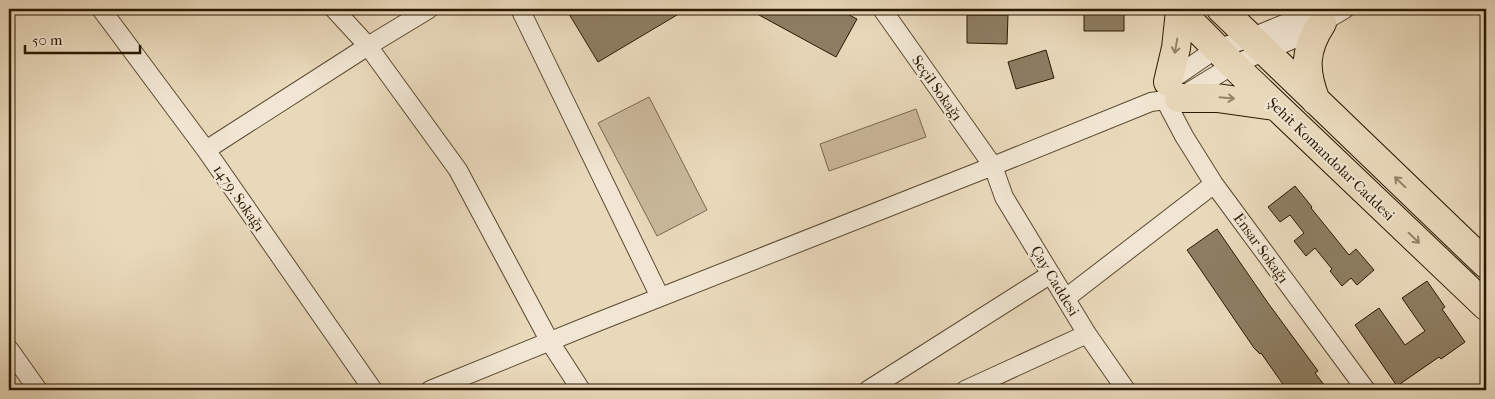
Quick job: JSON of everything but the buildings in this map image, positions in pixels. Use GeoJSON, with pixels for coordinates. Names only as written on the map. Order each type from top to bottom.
{"type":"FeatureCollection","features":[{"type":"Feature","properties":{"kind":"main road","name":"Şehit Komandolar Caddesi"},"geometry":{"type":"LineString","coordinates":[[1221,9],[1486,264]]}},
{"type":"Feature","properties":{"kind":"main road","name":"Şehit Komandolar Caddesi"},"geometry":{"type":"LineString","coordinates":[[1179,10],[1224,57],[1486,306]]}},
{"type":"Feature","properties":{"kind":"main road"},"geometry":{"type":"LineString","coordinates":[[1179,10],[1176,48],[1166,95],[1217,98],[1275,106]]}},
{"type":"Feature","properties":{"kind":"main road"},"geometry":{"type":"LineString","coordinates":[[1316,101],[1309,79],[1308,56],[1315,35],[1318,16]]}},
{"type":"Feature","properties":{"kind":"street","name":"1479. Sokağı"},"geometry":{"type":"LineString","coordinates":[[101,9],[206,150],[373,390]]}},
{"type":"Feature","properties":{"kind":"street"},"geometry":{"type":"LineString","coordinates":[[334,9],[368,46],[458,170],[550,342],[581,390]]}},
{"type":"Feature","properties":{"kind":"street"},"geometry":{"type":"LineString","coordinates":[[206,150],[368,46],[430,9]]}},
{"type":"Feature","properties":{"kind":"street"},"geometry":{"type":"LineString","coordinates":[[520,9],[660,297]]}},
{"type":"Feature","properties":{"kind":"street","name":"Seçil Sokağı"},"geometry":{"type":"LineString","coordinates":[[882,9],[993,166]]}},
{"type":"Feature","properties":{"kind":"street"},"geometry":{"type":"LineString","coordinates":[[430,390],[993,166],[1166,95],[1224,57],[1257,44],[1296,38],[1318,16],[1345,9]]}},
{"type":"Feature","properties":{"kind":"street","name":"Ensar Sokağı"},"geometry":{"type":"LineString","coordinates":[[1166,95],[1184,136],[1214,184],[1366,390]]}},
{"type":"Feature","properties":{"kind":"street","name":"Çay Caddesi"},"geometry":{"type":"LineString","coordinates":[[993,166],[1004,197],[1087,334],[1126,390]]}},
{"type":"Feature","properties":{"kind":"street"},"geometry":{"type":"LineString","coordinates":[[1066,298],[1214,184]]}},
{"type":"Feature","properties":{"kind":"street"},"geometry":{"type":"LineString","coordinates":[[868,390],[1051,274]]}},
{"type":"Feature","properties":{"kind":"street"},"geometry":{"type":"LineString","coordinates":[[965,390],[1087,334]]}},
{"type":"Feature","properties":{"kind":"street"},"geometry":{"type":"LineString","coordinates":[[9,349],[38,390]]}},
{"type":"Feature","properties":{"kind":"shaded area"},"geometry":{"type":"Polygon","coordinates":[[[649,97],[707,210],[657,236],[598,123],[649,97]]]}},
{"type":"Feature","properties":{"kind":"shaded area"},"geometry":{"type":"Polygon","coordinates":[[[916,109],[926,137],[829,171],[820,144],[916,109]]]}}]}
